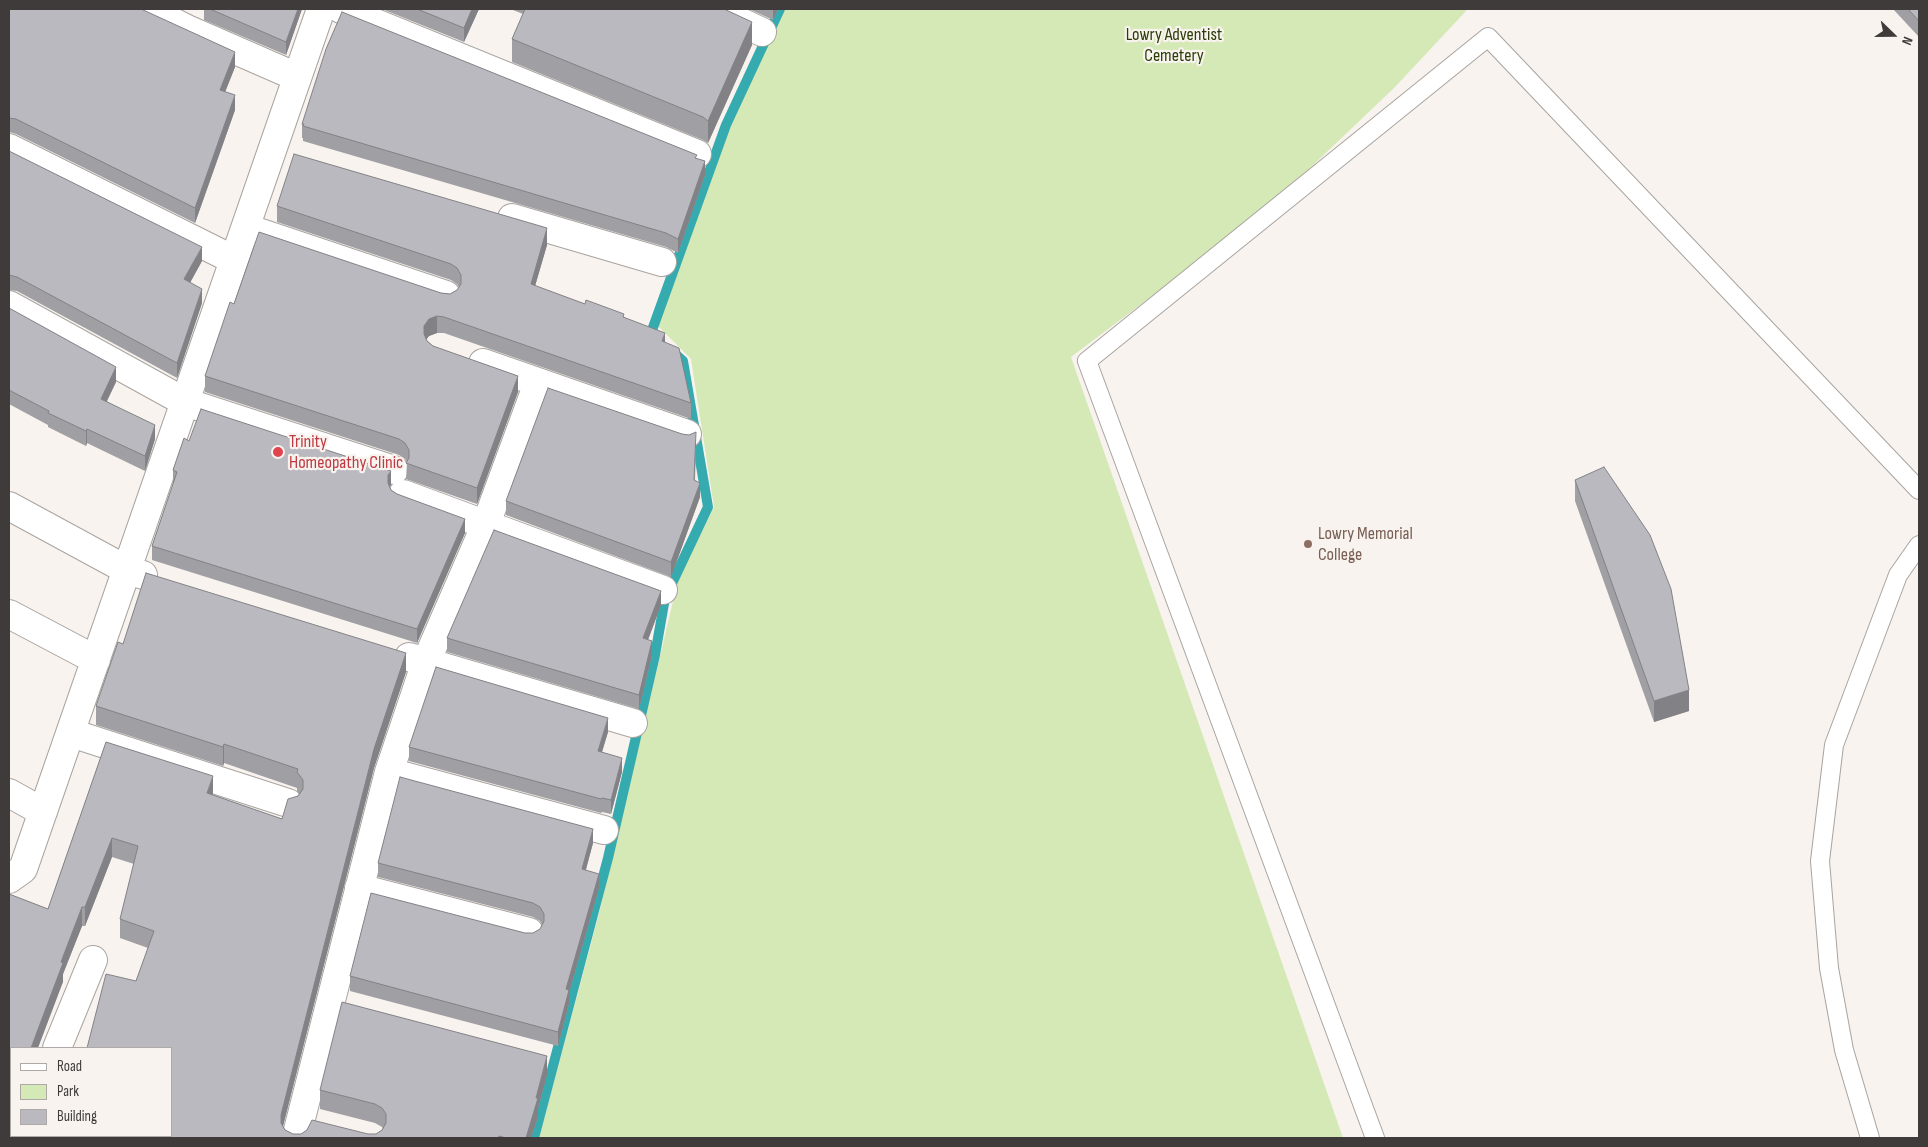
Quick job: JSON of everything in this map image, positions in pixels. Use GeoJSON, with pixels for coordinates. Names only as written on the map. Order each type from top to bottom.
{"type":"FeatureCollection","features":[{"type":"Feature","properties":{"kind":"street"},"geometry":{"type":"LineString","coordinates":[[147,9],[187,29],[297,77]]}},
{"type":"Feature","properties":{"kind":"street"},"geometry":{"type":"LineString","coordinates":[[9,879],[23,869],[234,260],[246,228],[283,151],[297,77],[321,9]]}},
{"type":"Feature","properties":{"kind":"street"},"geometry":{"type":"LineString","coordinates":[[341,9],[697,154]]}},
{"type":"Feature","properties":{"kind":"street"},"geometry":{"type":"LineString","coordinates":[[713,9],[762,32]]}},
{"type":"Feature","properties":{"kind":"street"},"geometry":{"type":"LineString","coordinates":[[9,148],[234,260]]}},
{"type":"Feature","properties":{"kind":"street"},"geometry":{"type":"LineString","coordinates":[[491,212],[662,262]]}},
{"type":"Feature","properties":{"kind":"street"},"geometry":{"type":"LineString","coordinates":[[246,228],[446,295]]}},
{"type":"Feature","properties":{"kind":"street"},"geometry":{"type":"LineString","coordinates":[[9,305],[185,402],[398,482],[486,524],[663,590]]}},
{"type":"Feature","properties":{"kind":"street"},"geometry":{"type":"LineString","coordinates":[[457,354],[687,434]]}},
{"type":"Feature","properties":{"kind":"street"},"geometry":{"type":"LineString","coordinates":[[327,1127],[299,1129],[340,1005],[359,888],[389,772],[426,662],[486,524],[538,383]]}},
{"type":"Feature","properties":{"kind":"street"},"geometry":{"type":"LineString","coordinates":[[9,506],[127,570],[164,582]]}},
{"type":"Feature","properties":{"kind":"street"},"geometry":{"type":"LineString","coordinates":[[9,614],[96,660]]}},
{"type":"Feature","properties":{"kind":"street"},"geometry":{"type":"LineString","coordinates":[[388,651],[633,723]]}},
{"type":"Feature","properties":{"kind":"street"},"geometry":{"type":"LineString","coordinates":[[71,733],[288,803]]}},
{"type":"Feature","properties":{"kind":"street"},"geometry":{"type":"LineString","coordinates":[[389,772],[604,830]]}},
{"type":"Feature","properties":{"kind":"street"},"geometry":{"type":"LineString","coordinates":[[9,793],[43,812]]}},
{"type":"Feature","properties":{"kind":"street"},"geometry":{"type":"LineString","coordinates":[[359,888],[529,932]]}},
{"type":"Feature","properties":{"kind":"street"},"geometry":{"type":"LineString","coordinates":[[57,1047],[93,960]]}},
{"type":"Feature","properties":{"kind":"lane"},"geometry":{"type":"LineString","coordinates":[[1375,1138],[1088,361],[1488,37],[1919,490]]}},
{"type":"Feature","properties":{"kind":"lane"},"geometry":{"type":"LineString","coordinates":[[1870,1138],[1844,1050],[1829,968],[1820,861],[1834,745],[1898,575],[1919,545]]}},
{"type":"Feature","properties":{"kind":"green space","name":"Lowry Adventist Cemetery"},"geometry":{"type":"Polygon","coordinates":[[[784,9],[1464,9],[1466,11],[1395,87],[1266,210],[1071,357],[1343,1138],[539,1138],[600,910],[678,580],[714,507],[691,359],[657,325],[730,126],[784,9]]]}},
{"type":"Feature","properties":{"kind":"building"},"geometry":{"type":"Polygon","coordinates":[[[9,9],[141,9],[235,52],[220,90],[235,95],[195,208],[16,119],[9,118],[9,9]]]}},
{"type":"Feature","properties":{"kind":"building"},"geometry":{"type":"Polygon","coordinates":[[[210,9],[298,9],[286,42],[210,9]]]}},
{"type":"Feature","properties":{"kind":"building"},"geometry":{"type":"Polygon","coordinates":[[[417,9],[472,9],[464,28],[417,9]]]}},
{"type":"Feature","properties":{"kind":"building"},"geometry":{"type":"Polygon","coordinates":[[[525,9],[724,9],[752,22],[708,121],[703,117],[512,39],[525,9]]]}},
{"type":"Feature","properties":{"kind":"building"},"geometry":{"type":"Polygon","coordinates":[[[1908,9],[1919,9],[1919,21],[1908,9]]]}},
{"type":"Feature","properties":{"kind":"building"},"geometry":{"type":"Polygon","coordinates":[[[342,12],[697,155],[695,158],[705,161],[678,239],[666,233],[303,126],[304,124],[302,124],[326,49],[342,12]]]}},
{"type":"Feature","properties":{"kind":"building"},"geometry":{"type":"Polygon","coordinates":[[[9,151],[202,247],[184,279],[202,289],[177,363],[17,277],[9,275],[9,151]]]}},
{"type":"Feature","properties":{"kind":"building"},"geometry":{"type":"Polygon","coordinates":[[[294,154],[547,228],[531,284],[585,304],[586,300],[624,314],[623,317],[665,333],[662,341],[679,348],[691,403],[444,317],[437,316],[429,319],[424,326],[424,334],[427,341],[433,346],[518,376],[477,488],[406,463],[409,458],[409,450],[405,443],[399,439],[205,376],[230,302],[234,304],[259,232],[441,293],[450,294],[457,290],[461,284],[461,275],[457,268],[451,264],[277,206],[294,154]]]}},
{"type":"Feature","properties":{"kind":"building"},"geometry":{"type":"Polygon","coordinates":[[[9,308],[116,367],[101,399],[155,425],[145,456],[48,413],[49,411],[9,390],[9,308]]]}},
{"type":"Feature","properties":{"kind":"building"},"geometry":{"type":"Polygon","coordinates":[[[548,388],[682,434],[689,435],[696,432],[694,480],[700,483],[671,562],[506,501],[548,388]]]}},
{"type":"Feature","properties":{"kind":"building"},"geometry":{"type":"Polygon","coordinates":[[[201,409],[391,471],[388,475],[388,483],[391,490],[397,494],[465,519],[417,629],[152,546],[177,472],[173,470],[184,438],[189,441],[201,409]]]}},
{"type":"Feature","properties":{"kind":"building"},"geometry":{"type":"Polygon","coordinates":[[[1604,467],[1650,535],[1671,589],[1689,690],[1654,701],[1575,480],[1604,467]]]}},
{"type":"Feature","properties":{"kind":"building"},"geometry":{"type":"Polygon","coordinates":[[[494,530],[661,591],[643,638],[652,641],[639,695],[447,638],[494,530]]]}},
{"type":"Feature","properties":{"kind":"building"},"geometry":{"type":"Polygon","coordinates":[[[146,573],[406,653],[374,749],[281,1115],[281,1123],[285,1130],[293,1134],[301,1134],[307,1130],[312,1120],[368,1134],[376,1134],[382,1130],[386,1123],[386,1114],[382,1108],[375,1104],[320,1090],[342,1002],[547,1056],[536,1098],[538,1098],[526,1138],[499,1136],[498,1138],[50,1138],[172,1137],[172,1047],[87,1047],[106,974],[136,981],[154,931],[120,919],[138,846],[112,838],[85,907],[82,907],[31,1047],[10,1047],[9,1091],[9,894],[48,909],[106,742],[213,776],[207,793],[282,819],[288,799],[298,796],[303,789],[303,780],[297,772],[298,769],[224,744],[223,747],[96,706],[118,642],[123,644],[146,573]]]}},
{"type":"Feature","properties":{"kind":"building"},"geometry":{"type":"Polygon","coordinates":[[[436,667],[608,718],[598,751],[622,758],[611,800],[601,799],[409,747],[436,667]]]}},
{"type":"Feature","properties":{"kind":"building"},"geometry":{"type":"Polygon","coordinates":[[[400,777],[593,829],[582,869],[599,874],[566,989],[569,990],[558,1032],[350,976],[371,893],[525,933],[533,933],[540,929],[544,921],[544,914],[540,907],[533,903],[378,863],[400,777]]]}},
{"type":"Feature","properties":{"kind":"waterway"},"geometry":{"type":"LineString","coordinates":[[657,338],[651,333],[726,125],[780,9]]}},
{"type":"Feature","properties":{"kind":"waterway"},"geometry":{"type":"LineString","coordinates":[[534,1138],[608,858],[655,655],[665,598],[708,507],[683,361],[673,352]]}},
{"type":"Feature","properties":{"kind":"place","name":"Trinity Homeopathy Clinic"},"geometry":{"type":"Point","coordinates":[278,452]}},
{"type":"Feature","properties":{"kind":"place","name":"Lowry Memorial College"},"geometry":{"type":"Point","coordinates":[1308,544]}}]}
